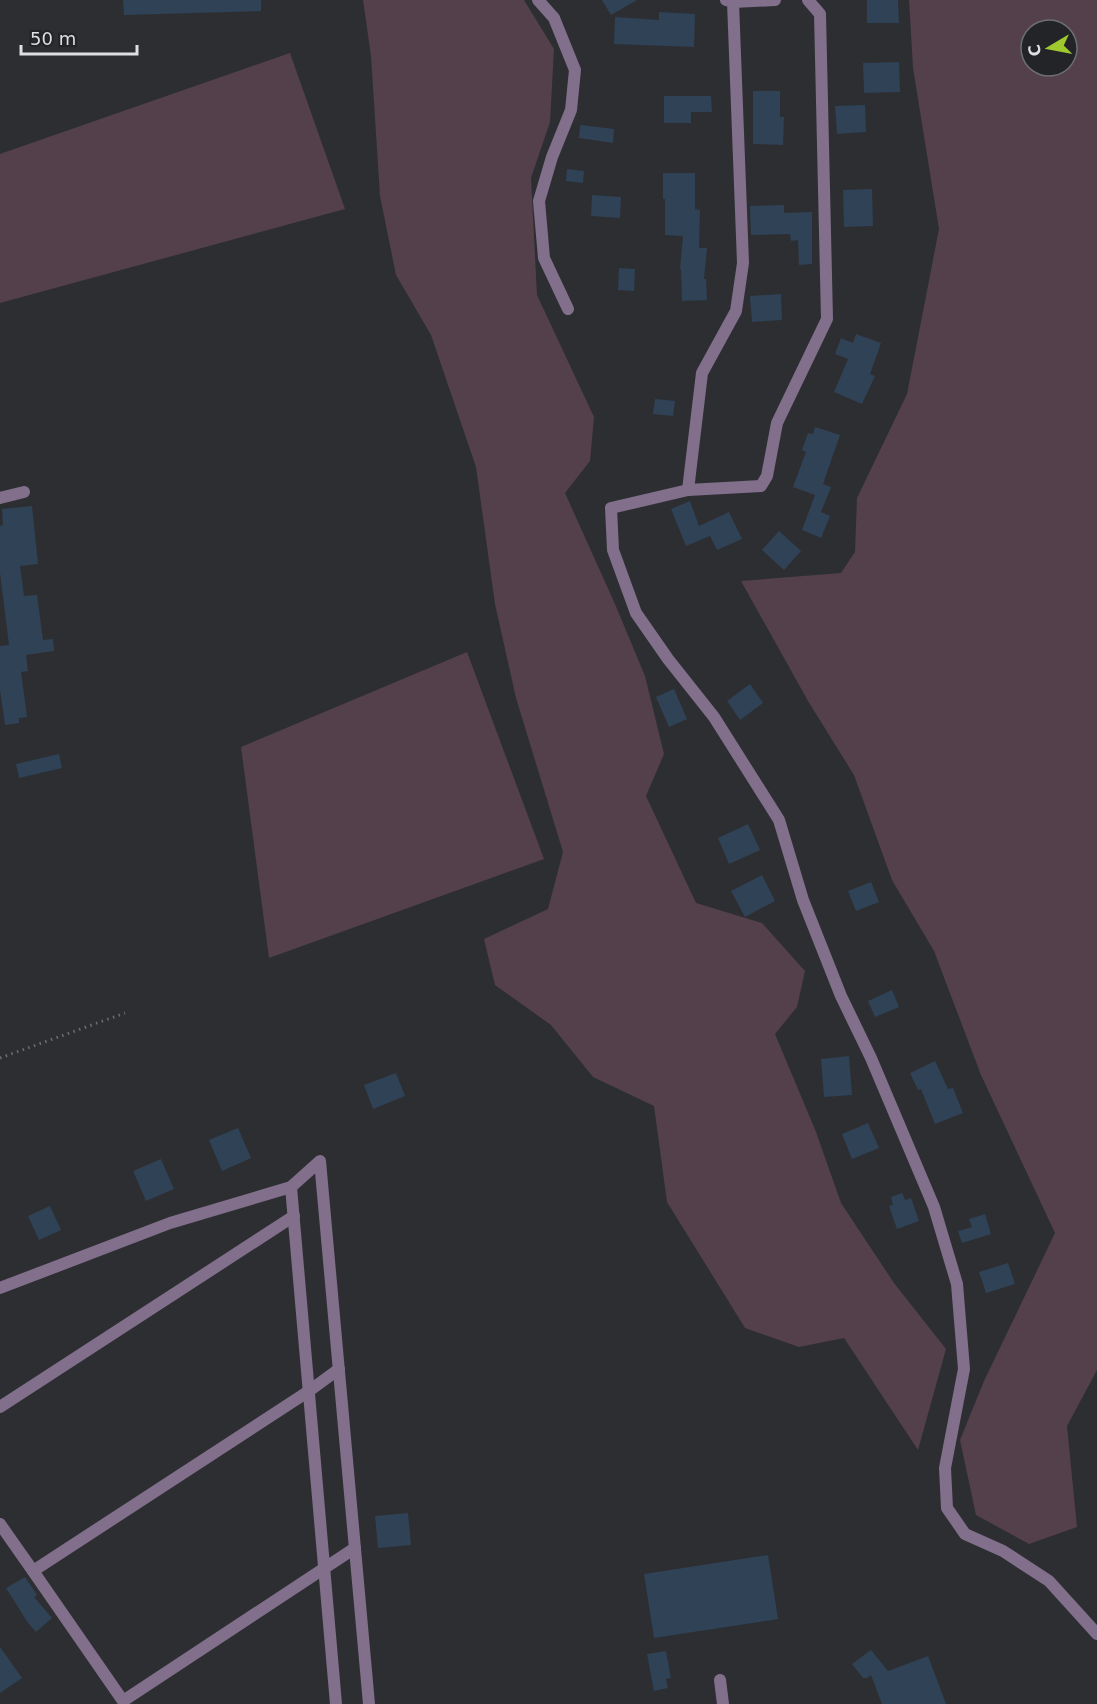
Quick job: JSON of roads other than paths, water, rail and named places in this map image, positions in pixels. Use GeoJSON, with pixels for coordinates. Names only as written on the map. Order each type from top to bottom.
{"type":"FeatureCollection","features":[{"type":"Feature","properties":{"kind":"street"},"geometry":{"type":"LineString","coordinates":[[538,0],[554,18],[575,70],[571,110],[552,157],[539,201],[544,258],[568,309]]}},
{"type":"Feature","properties":{"kind":"street"},"geometry":{"type":"LineString","coordinates":[[688,490],[702,373],[736,311],[743,262],[730,1],[775,0]]}},
{"type":"Feature","properties":{"kind":"street"},"geometry":{"type":"LineString","coordinates":[[808,0],[820,14],[827,319],[777,423],[766,476],[761,486],[688,490],[611,508],[614,550],[636,613],[668,659],[714,717],[779,820],[803,900],[841,996],[871,1058],[934,1207],[957,1284],[964,1369],[945,1468],[947,1508],[965,1534],[1003,1551],[1049,1581],[1097,1634]]}},
{"type":"Feature","properties":{"kind":"street"},"geometry":{"type":"LineString","coordinates":[[0,498],[24,492]]}},
{"type":"Feature","properties":{"kind":"street"},"geometry":{"type":"LineString","coordinates":[[0,1288],[170,1222],[291,1187],[321,1161],[369,1704]]}},
{"type":"Feature","properties":{"kind":"street"},"geometry":{"type":"LineString","coordinates":[[291,1187],[336,1704]]}},
{"type":"Feature","properties":{"kind":"street"},"geometry":{"type":"LineString","coordinates":[[0,1407],[294,1216]]}},
{"type":"Feature","properties":{"kind":"street"},"geometry":{"type":"LineString","coordinates":[[33,1571],[309,1392],[339,1369]]}},
{"type":"Feature","properties":{"kind":"street"},"geometry":{"type":"LineString","coordinates":[[0,1524],[123,1701],[355,1548]]}},
{"type":"Feature","properties":{"kind":"street"},"geometry":{"type":"LineString","coordinates":[[720,1680],[723,1704]]}}]}
